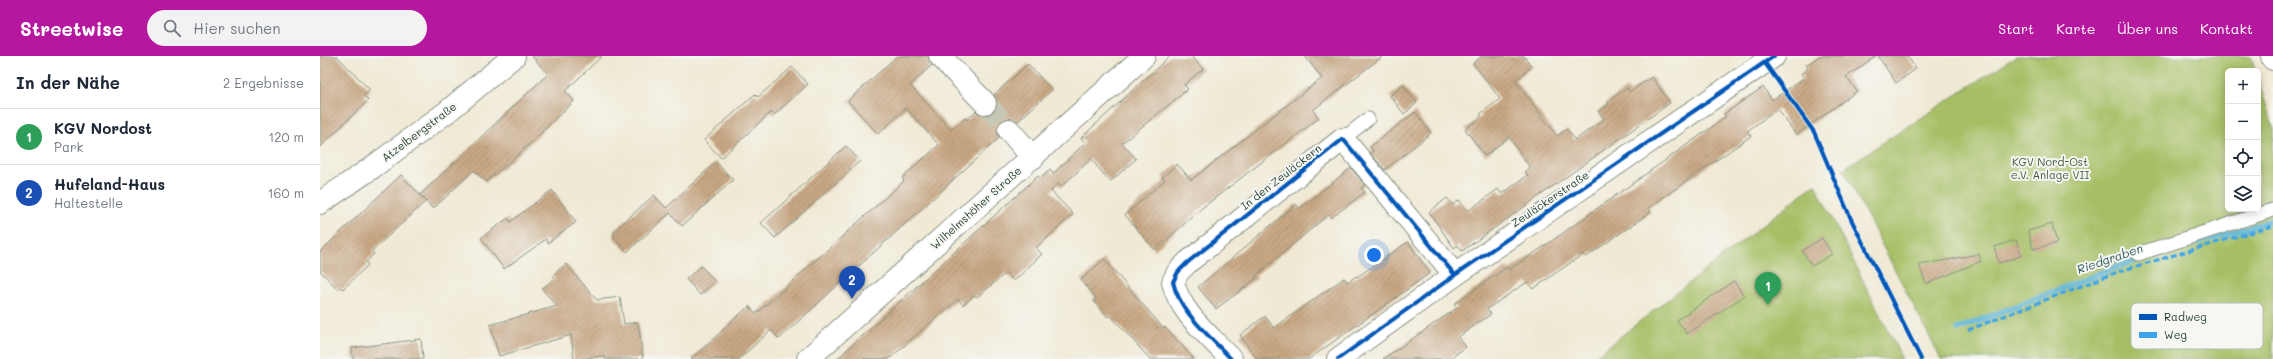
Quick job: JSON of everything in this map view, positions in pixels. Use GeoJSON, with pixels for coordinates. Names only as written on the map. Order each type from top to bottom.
{"type":"FeatureCollection","features":[{"type":"Feature","properties":{"kind":"street","name":"Atzelbergstraße"},"geometry":{"type":"LineString","coordinates":[[320,203],[373,167],[448,111],[514,56]]}},
{"type":"Feature","properties":{"kind":"street"},"geometry":{"type":"LineString","coordinates":[[940,56],[985,103]]}},
{"type":"Feature","properties":{"kind":"street","name":"Wilhelmshöher Straße"},"geometry":{"type":"LineString","coordinates":[[808,359],[1033,158],[1144,56]]}},
{"type":"Feature","properties":{"kind":"street","name":"Zeuläckerstraße"},"geometry":{"type":"LineString","coordinates":[[1338,359],[1455,275],[1774,56]]}},
{"type":"Feature","properties":{"kind":"street"},"geometry":{"type":"LineString","coordinates":[[1009,130],[1033,158]]}},
{"type":"Feature","properties":{"kind":"street"},"geometry":{"type":"LineString","coordinates":[[1343,139],[1455,275]]}},
{"type":"Feature","properties":{"kind":"street","name":"In den Zeuläckern"},"geometry":{"type":"LineString","coordinates":[[1231,359],[1182,306],[1175,293],[1173,282],[1178,272],[1188,262],[1343,139]]}},
{"type":"Feature","properties":{"kind":"lane"},"geometry":{"type":"LineString","coordinates":[[1343,139],[1368,119]]}},
{"type":"Feature","properties":{"kind":"lane"},"geometry":{"type":"LineString","coordinates":[[2138,254],[2273,210]]}},
{"type":"Feature","properties":{"kind":"green space","name":"KGV Nord-Ost e.V. Anlage VII"},"geometry":{"type":"Polygon","coordinates":[[[2016,56],[2251,56],[2254,68],[2225,68],[2225,212],[2261,212],[2261,89],[2273,127],[2273,359],[1941,359],[1843,169],[2016,56]]]}},
{"type":"Feature","properties":{"kind":"green space"},"geometry":{"type":"Polygon","coordinates":[[[1815,184],[1902,359],[1592,359],[1815,184]]]}},
{"type":"Feature","properties":{"kind":"building"},"geometry":{"type":"Polygon","coordinates":[[[320,56],[337,56],[370,90],[364,96],[368,100],[320,147],[320,56]]]}},
{"type":"Feature","properties":{"kind":"building"},"geometry":{"type":"Polygon","coordinates":[[[532,56],[602,56],[565,91],[574,101],[521,152],[486,182],[474,170],[433,209],[420,195],[548,74],[532,56]]]}},
{"type":"Feature","properties":{"kind":"building"},"geometry":{"type":"Polygon","coordinates":[[[897,56],[928,56],[932,65],[910,85],[951,130],[965,118],[967,120],[976,111],[982,115],[993,112],[997,106],[994,95],[1028,64],[1052,90],[1018,121],[1007,118],[1001,121],[997,132],[999,138],[779,339],[771,330],[739,359],[691,359],[749,306],[756,314],[904,181],[902,178],[939,145],[906,108],[878,134],[848,101],[897,56]]]}},
{"type":"Feature","properties":{"kind":"building"},"geometry":{"type":"Polygon","coordinates":[[[1170,56],[1191,56],[1203,69],[1184,85],[1188,89],[1122,143],[1136,159],[1110,182],[1091,159],[1061,187],[1058,184],[1051,191],[1073,214],[1036,248],[1042,254],[1014,281],[1006,273],[977,297],[974,295],[963,305],[958,299],[889,359],[837,359],[1038,176],[1040,179],[1050,170],[1053,174],[1085,143],[1081,138],[1170,56]]]}},
{"type":"Feature","properties":{"kind":"building"},"geometry":{"type":"Polygon","coordinates":[[[1305,56],[1383,56],[1313,110],[1319,118],[1202,208],[1155,250],[1125,215],[1165,180],[1162,177],[1177,164],[1191,180],[1322,78],[1305,56]]]}},
{"type":"Feature","properties":{"kind":"building"},"geometry":{"type":"Polygon","coordinates":[[[1482,56],[1524,56],[1532,67],[1515,80],[1557,136],[1567,129],[1575,140],[1604,119],[1598,111],[1609,104],[1607,102],[1627,88],[1629,92],[1652,77],[1670,103],[1462,251],[1458,245],[1454,248],[1429,212],[1447,198],[1453,205],[1459,200],[1468,211],[1498,189],[1502,194],[1528,175],[1525,172],[1530,168],[1509,137],[1485,156],[1465,129],[1482,116],[1480,114],[1500,99],[1473,63],[1482,56]]]}},
{"type":"Feature","properties":{"kind":"building"},"geometry":{"type":"Polygon","coordinates":[[[1820,56],[1876,56],[1846,77],[1857,91],[1796,135],[1778,109],[1747,131],[1751,136],[1648,208],[1651,212],[1586,257],[1583,254],[1533,289],[1527,282],[1487,309],[1491,314],[1458,337],[1466,347],[1449,359],[1383,359],[1457,308],[1454,304],[1507,267],[1509,270],[1546,245],[1726,117],[1724,114],[1763,87],[1772,100],[1804,78],[1801,74],[1808,68],[1806,65],[1820,56]]]}},
{"type":"Feature","properties":{"kind":"building"},"geometry":{"type":"Polygon","coordinates":[[[1878,56],[1907,56],[1916,69],[1896,83],[1878,56]]]}},
{"type":"Feature","properties":{"kind":"building"},"geometry":{"type":"Polygon","coordinates":[[[792,67],[808,84],[774,115],[771,112],[721,158],[704,140],[755,94],[758,97],[792,67]]]}},
{"type":"Feature","properties":{"kind":"building"},"geometry":{"type":"Polygon","coordinates":[[[1403,85],[1417,103],[1404,114],[1390,96],[1403,85]]]}},
{"type":"Feature","properties":{"kind":"building"},"geometry":{"type":"Polygon","coordinates":[[[1415,112],[1431,133],[1385,170],[1370,153],[1373,151],[1370,147],[1415,112]]]}},
{"type":"Feature","properties":{"kind":"building"},"geometry":{"type":"Polygon","coordinates":[[[846,146],[860,161],[775,238],[761,223],[846,146]]]}},
{"type":"Feature","properties":{"kind":"building"},"geometry":{"type":"Polygon","coordinates":[[[716,162],[733,180],[682,226],[670,213],[627,252],[614,238],[614,231],[654,195],[666,208],[716,162]]]}},
{"type":"Feature","properties":{"kind":"building"},"geometry":{"type":"Polygon","coordinates":[[[1351,168],[1365,185],[1361,188],[1365,192],[1331,218],[1328,215],[1255,276],[1257,278],[1216,309],[1198,287],[1296,204],[1299,209],[1351,168]]]}},
{"type":"Feature","properties":{"kind":"building"},"geometry":{"type":"Polygon","coordinates":[[[401,175],[426,201],[372,251],[374,254],[366,262],[368,265],[343,289],[340,287],[338,289],[320,271],[320,252],[401,175]]]}},
{"type":"Feature","properties":{"kind":"building"},"geometry":{"type":"Polygon","coordinates":[[[552,190],[576,222],[548,243],[546,239],[504,269],[481,238],[508,218],[510,222],[552,190]]]}},
{"type":"Feature","properties":{"kind":"building"},"geometry":{"type":"Polygon","coordinates":[[[2052,224],[2057,243],[2033,249],[2028,231],[2052,224]]]}},
{"type":"Feature","properties":{"kind":"building"},"geometry":{"type":"Polygon","coordinates":[[[1822,238],[1832,254],[1812,266],[1802,251],[1822,238]]]}},
{"type":"Feature","properties":{"kind":"building"},"geometry":{"type":"Polygon","coordinates":[[[2016,240],[2021,256],[1999,263],[1994,247],[2016,240]]]}},
{"type":"Feature","properties":{"kind":"building"},"geometry":{"type":"Polygon","coordinates":[[[1408,242],[1430,273],[1309,359],[1257,359],[1240,335],[1265,316],[1274,328],[1344,278],[1348,282],[1356,276],[1357,277],[1408,242]]]}},
{"type":"Feature","properties":{"kind":"building"},"geometry":{"type":"Polygon","coordinates":[[[1979,254],[1981,261],[1926,284],[1919,265],[1979,254]]]}},
{"type":"Feature","properties":{"kind":"building"},"geometry":{"type":"Polygon","coordinates":[[[1104,259],[1163,328],[1165,327],[1194,359],[1150,359],[1110,315],[1108,317],[1093,300],[1096,298],[1081,280],[1104,259]]]}},
{"type":"Feature","properties":{"kind":"building"},"geometry":{"type":"Polygon","coordinates":[[[566,264],[597,300],[620,297],[624,324],[638,322],[643,359],[605,359],[605,356],[574,359],[571,335],[499,356],[490,325],[557,306],[542,289],[555,278],[553,275],[566,264]]]}},
{"type":"Feature","properties":{"kind":"building"},"geometry":{"type":"Polygon","coordinates":[[[701,266],[715,281],[700,295],[686,279],[701,266]]]}},
{"type":"Feature","properties":{"kind":"building"},"geometry":{"type":"Polygon","coordinates":[[[1734,281],[1744,296],[1687,334],[1677,320],[1734,281]]]}},
{"type":"Feature","properties":{"kind":"building"},"geometry":{"type":"Polygon","coordinates":[[[421,339],[423,359],[353,359],[352,348],[421,339]]]}},
{"type":"Feature","properties":{"kind":"waterway","name":"Riedgraben"},"geometry":{"type":"LineString","coordinates":[[1958,329],[2119,266],[2273,220]]}},
{"type":"Feature","properties":{"kind":"tunnel"},"geometry":{"type":"LineString","coordinates":[[985,103],[1009,130]]}},
{"type":"Feature","properties":{"kind":"marked path"},"geometry":{"type":"LineString","coordinates":[[1968,330],[2120,271],[2273,226]]}},
{"type":"Feature","properties":{"kind":"cycle path"},"geometry":{"type":"LineString","coordinates":[[1338,359],[1455,275],[1774,56]]}},
{"type":"Feature","properties":{"kind":"cycle path"},"geometry":{"type":"LineString","coordinates":[[1765,63],[1814,132],[1851,219],[1921,359]]}},
{"type":"Feature","properties":{"kind":"cycle path"},"geometry":{"type":"LineString","coordinates":[[1231,359],[1197,324],[1182,304],[1173,282],[1178,272],[1188,262],[1343,139],[1455,275]]}},
{"type":"Feature","properties":{"kind":"place","name":"Hufeland-Haus"},"geometry":{"type":"Point","coordinates":[852,299]}},
{"type":"Feature","properties":{"kind":"place","name":"KGV Nordost"},"geometry":{"type":"Point","coordinates":[1768,305]}}]}
